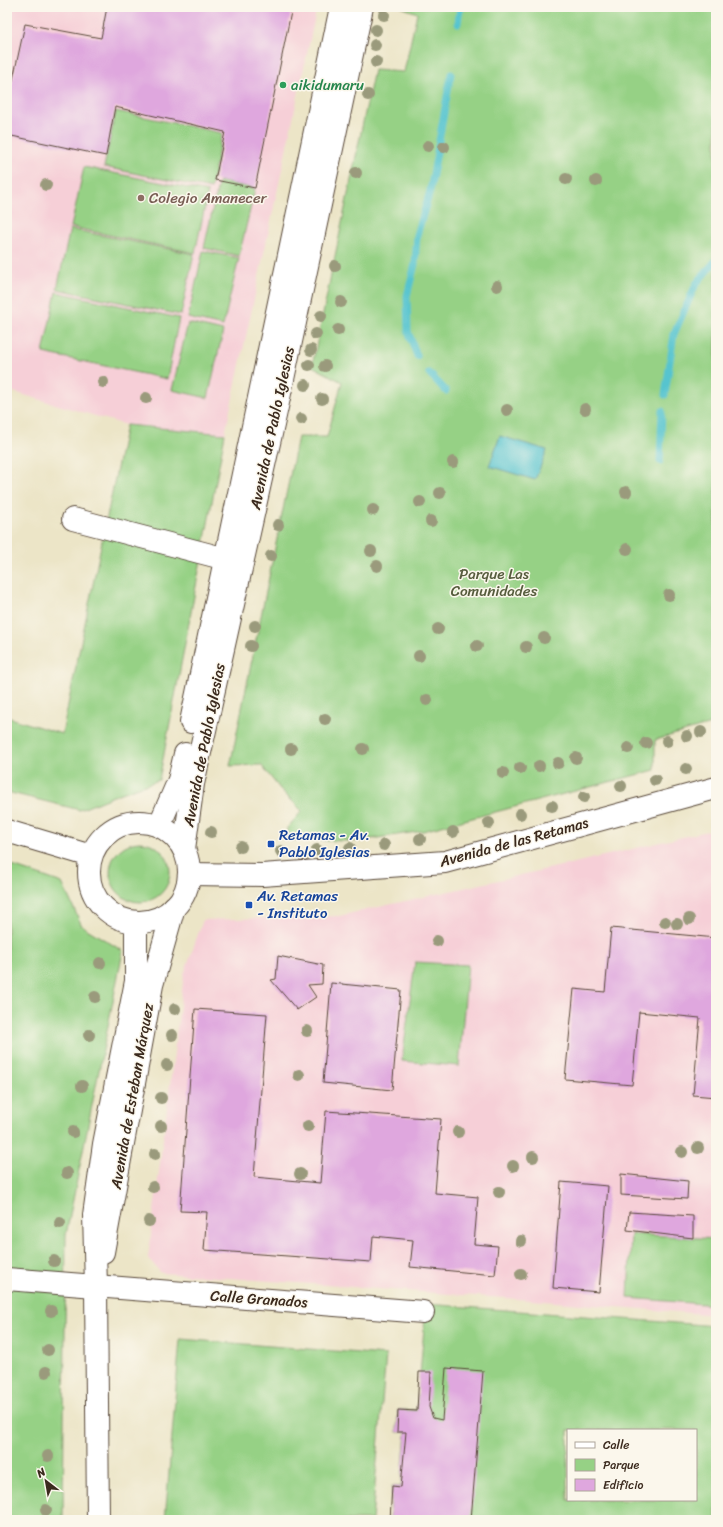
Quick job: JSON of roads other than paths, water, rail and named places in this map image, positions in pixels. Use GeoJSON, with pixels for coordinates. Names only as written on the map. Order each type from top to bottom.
{"type":"FeatureCollection","features":[{"type":"Feature","properties":{"kind":"street","name":"Avenida de Pablo Iglesias"},"geometry":{"type":"LineString","coordinates":[[159,826],[179,780],[341,7]]}},
{"type":"Feature","properties":{"kind":"street","name":"Avenida de Pablo Iglesias"},"geometry":{"type":"LineString","coordinates":[[184,849],[193,784],[279,398],[362,7]]}},
{"type":"Feature","properties":{"kind":"street"},"geometry":{"type":"LineString","coordinates":[[73,519],[226,559]]}},
{"type":"Feature","properties":{"kind":"street","name":"Avenida de las Retamas"},"geometry":{"type":"LineString","coordinates":[[189,874],[262,875],[445,862],[716,788]]}},
{"type":"Feature","properties":{"kind":"street"},"geometry":{"type":"LineString","coordinates":[[143,822],[159,826],[169,832],[184,849],[188,861],[189,874],[186,886],[182,897],[174,907],[163,915],[150,920],[136,922],[121,918],[108,911],[98,900],[91,886],[89,871],[91,856],[99,842],[111,830],[126,823],[143,822]]}},
{"type":"Feature","properties":{"kind":"street"},"geometry":{"type":"LineString","coordinates":[[7,831],[91,856]]}},
{"type":"Feature","properties":{"kind":"street","name":"Avenida de Esteban Márquez"},"geometry":{"type":"LineString","coordinates":[[96,1286],[152,985],[174,907]]}},
{"type":"Feature","properties":{"kind":"street","name":"Avenida de Esteban Márquez"},"geometry":{"type":"LineString","coordinates":[[98,1520],[94,1215],[104,1144],[136,981],[136,922]]}},
{"type":"Feature","properties":{"kind":"street","name":"Calle Granados"},"geometry":{"type":"LineString","coordinates":[[7,1279],[423,1312]]}},
{"type":"Feature","properties":{"kind":"water"},"geometry":{"type":"Polygon","coordinates":[[[500,436],[547,450],[535,480],[489,466],[500,436]]]}},
{"type":"Feature","properties":{"kind":"waterway"},"geometry":{"type":"LineString","coordinates":[[458,23],[460,7]]}},
{"type":"Feature","properties":{"kind":"waterway"},"geometry":{"type":"LineString","coordinates":[[417,356],[408,331],[407,296],[415,264],[417,235],[430,191],[451,74]]}},
{"type":"Feature","properties":{"kind":"waterway"},"geometry":{"type":"LineString","coordinates":[[665,395],[674,334],[696,284],[716,260]]}},
{"type":"Feature","properties":{"kind":"waterway"},"geometry":{"type":"LineString","coordinates":[[429,373],[446,391]]}},
{"type":"Feature","properties":{"kind":"waterway"},"geometry":{"type":"LineString","coordinates":[[660,461],[662,411]]}},
{"type":"Feature","properties":{"kind":"place","name":"aikidumaru"},"geometry":{"type":"Point","coordinates":[283,85]}},
{"type":"Feature","properties":{"kind":"place","name":"Colegio Amanecer"},"geometry":{"type":"Point","coordinates":[141,198]}},
{"type":"Feature","properties":{"kind":"place","name":"Retamas - Av. Pablo Iglesias"},"geometry":{"type":"Point","coordinates":[271,844]}},
{"type":"Feature","properties":{"kind":"place","name":"Av. Retamas - Instituto"},"geometry":{"type":"Point","coordinates":[249,905]}},
{"type":"Feature","properties":{"kind":"park label","name":"Parque Las Comunidades"},"geometry":{"type":"Point","coordinates":[494,582]}}]}
